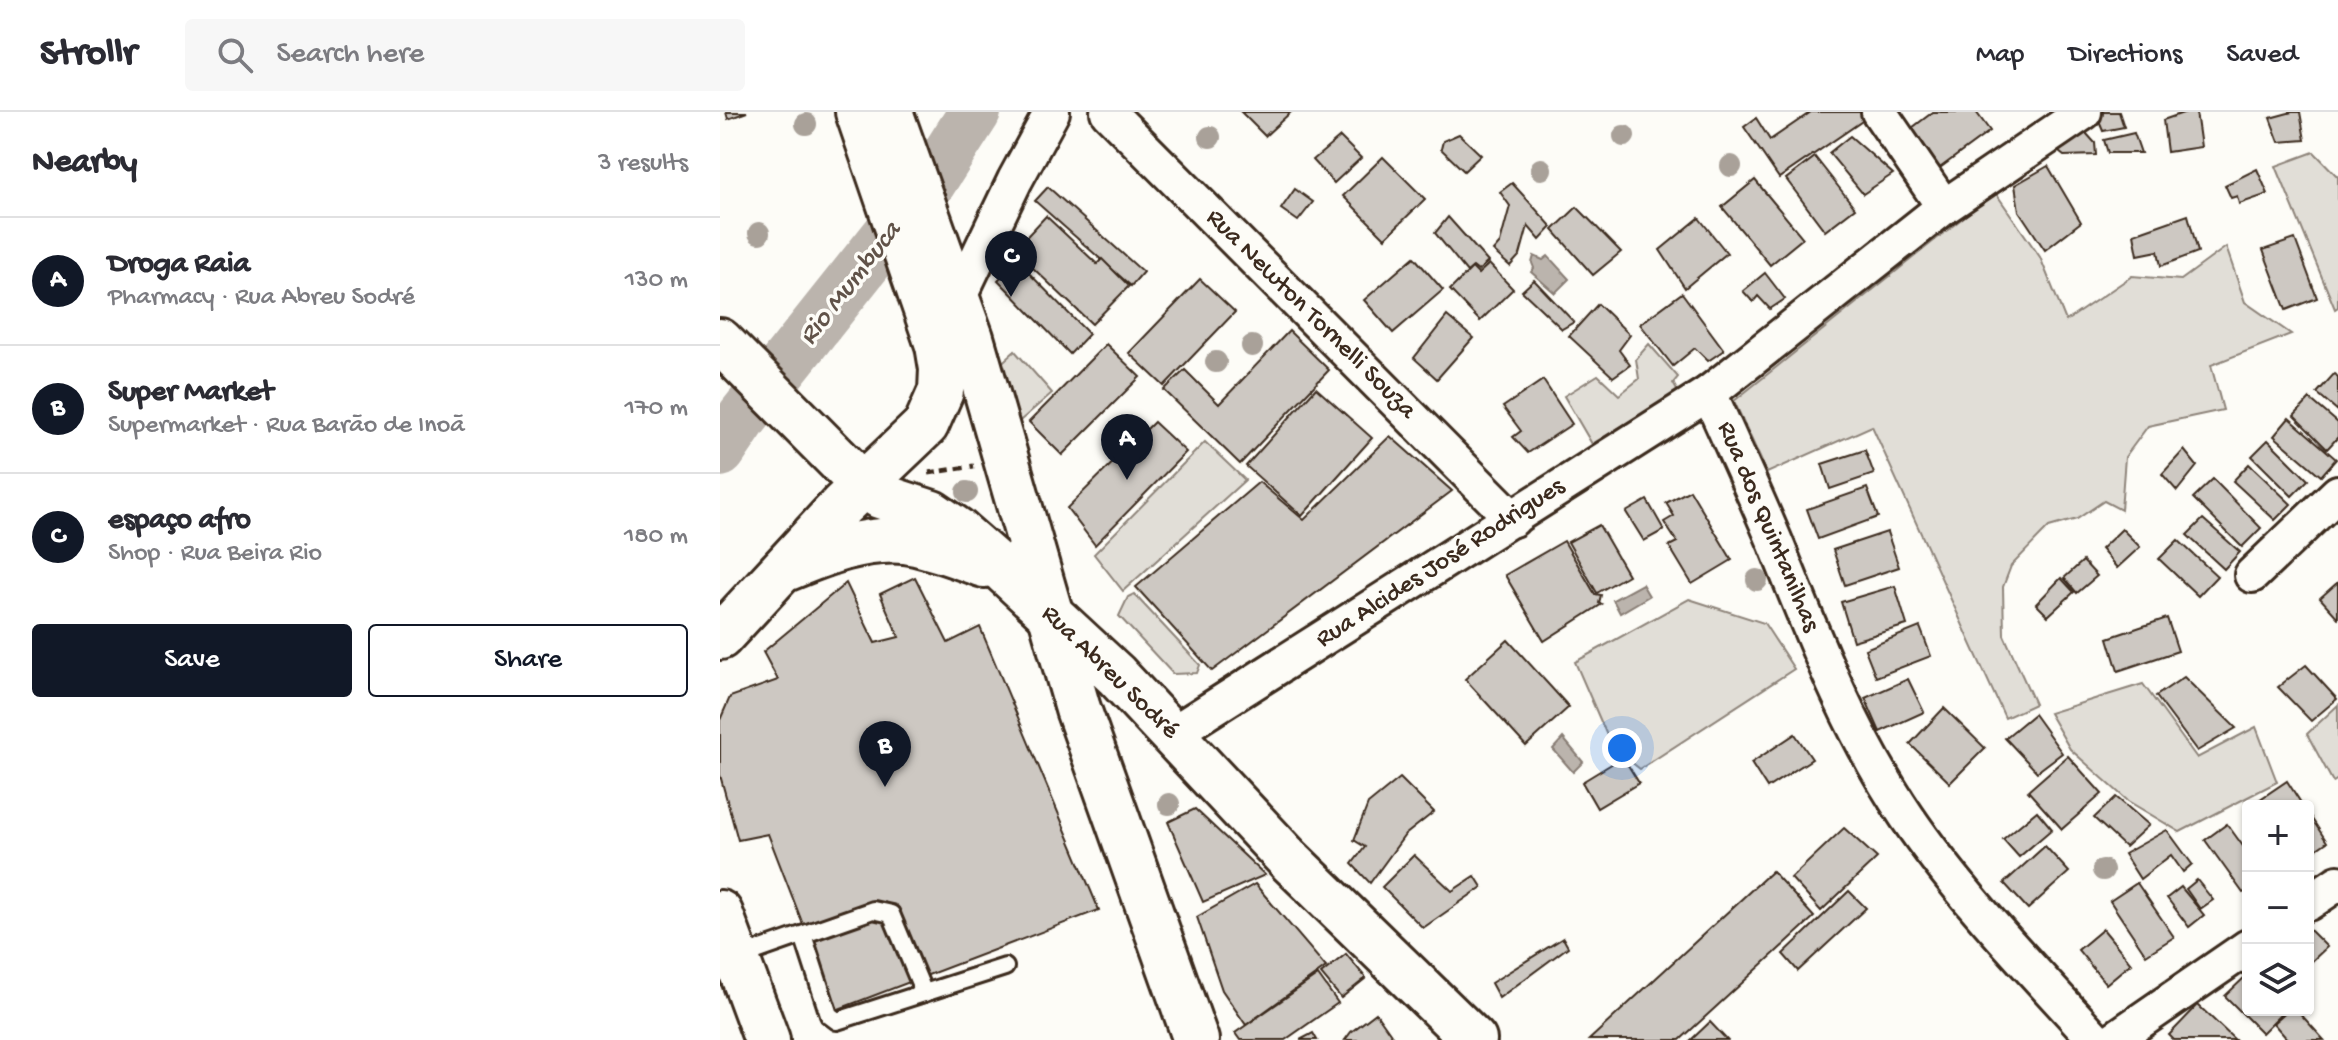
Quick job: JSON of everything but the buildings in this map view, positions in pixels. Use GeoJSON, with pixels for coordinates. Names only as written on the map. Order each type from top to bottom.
{"type":"FeatureCollection","features":[{"type":"Feature","properties":{"kind":"main road"},"geometry":{"type":"LineString","coordinates":[[858,112],[888,136],[1008,461],[1078,709],[1196,1040]]}},
{"type":"Feature","properties":{"kind":"main road"},"geometry":{"type":"LineString","coordinates":[[720,637],[863,485],[926,425],[941,391],[942,286]]}},
{"type":"Feature","properties":{"kind":"main road","name":"Rua Abreu Sodré"},"geometry":{"type":"LineString","coordinates":[[720,341],[863,485],[880,496],[920,508],[943,520],[1005,572],[1116,675],[1290,861],[1474,1040]]}},
{"type":"Feature","properties":{"kind":"main road"},"geometry":{"type":"LineString","coordinates":[[782,570],[842,548],[901,541],[928,546],[1005,572]]}},
{"type":"Feature","properties":{"kind":"main road"},"geometry":{"type":"LineString","coordinates":[[720,913],[767,1040]]}},
{"type":"Feature","properties":{"kind":"street"},"geometry":{"type":"LineString","coordinates":[[942,286],[1015,180],[1052,112]]}},
{"type":"Feature","properties":{"kind":"street","name":"Rua Newton Tornelli Souza"},"geometry":{"type":"LineString","coordinates":[[1108,112],[1513,519]]}},
{"type":"Feature","properties":{"kind":"street"},"geometry":{"type":"LineString","coordinates":[[1879,112],[1944,207]]}},
{"type":"Feature","properties":{"kind":"street","name":"Rua dos Quintanilhas"},"geometry":{"type":"LineString","coordinates":[[2084,112],[1944,207],[1709,393],[1765,518],[1831,679],[1864,745],[1905,815],[1948,875],[2096,1040]]}},
{"type":"Feature","properties":{"kind":"street","name":"Rua Alcides José Rodrigues"},"geometry":{"type":"LineString","coordinates":[[1172,734],[1709,393]]}},
{"type":"Feature","properties":{"kind":"street"},"geometry":{"type":"LineString","coordinates":[[2252,575],[2338,493]]}},
{"type":"Feature","properties":{"kind":"street"},"geometry":{"type":"LineString","coordinates":[[2314,899],[2338,883]]}},
{"type":"Feature","properties":{"kind":"street"},"geometry":{"type":"LineString","coordinates":[[2113,1040],[2242,951]]}},
{"type":"Feature","properties":{"kind":"lane"},"geometry":{"type":"LineString","coordinates":[[737,957],[873,910],[891,914],[924,993]]}},
{"type":"Feature","properties":{"kind":"lane"},"geometry":{"type":"LineString","coordinates":[[803,935],[829,1015],[837,1021],[1005,967]]}},
{"type":"Feature","properties":{"kind":"path"},"geometry":{"type":"LineString","coordinates":[[899,453],[923,474],[1008,461]]}},
{"type":"Feature","properties":{"kind":"shaded area"},"geometry":{"type":"Polygon","coordinates":[[[2314,152],[2338,177],[2338,307],[2335,309],[2276,166],[2314,152]]]}},
{"type":"Feature","properties":{"kind":"shaded area"},"geometry":{"type":"Polygon","coordinates":[[[1995,192],[2040,257],[2066,321],[2132,276],[2181,280],[2226,247],[2245,302],[2291,334],[2211,365],[2223,410],[2148,426],[2125,457],[2121,510],[2104,501],[2077,519],[2049,527],[2011,566],[2003,587],[2004,635],[2035,704],[2005,718],[1872,426],[1767,473],[1734,401],[1995,192]]]}},
{"type":"Feature","properties":{"kind":"shaded area"},"geometry":{"type":"Polygon","coordinates":[[[1534,256],[1543,260],[1548,256],[1569,279],[1555,293],[1531,272],[1534,256]]]}},
{"type":"Feature","properties":{"kind":"shaded area"},"geometry":{"type":"Polygon","coordinates":[[[1649,344],[1678,377],[1673,383],[1678,392],[1592,444],[1564,396],[1598,375],[1619,395],[1639,379],[1636,359],[1649,344]]]}},
{"type":"Feature","properties":{"kind":"shaded area"},"geometry":{"type":"Polygon","coordinates":[[[1015,351],[1052,393],[1013,427],[998,366],[1015,351]]]}},
{"type":"Feature","properties":{"kind":"shaded area"},"geometry":{"type":"Polygon","coordinates":[[[1205,442],[1245,480],[1123,591],[1094,554],[1205,442]]]}},
{"type":"Feature","properties":{"kind":"shaded area"},"geometry":{"type":"Polygon","coordinates":[[[1642,584],[1649,596],[1620,613],[1613,600],[1642,584]]]}},
{"type":"Feature","properties":{"kind":"shaded area"},"geometry":{"type":"Polygon","coordinates":[[[1134,594],[1200,665],[1197,673],[1173,674],[1119,616],[1128,597],[1134,594]]]}},
{"type":"Feature","properties":{"kind":"shaded area"},"geometry":{"type":"Polygon","coordinates":[[[1689,599],[1764,623],[1794,669],[1640,769],[1612,747],[1575,662],[1689,599]]]}},
{"type":"Feature","properties":{"kind":"shaded area"},"geometry":{"type":"Polygon","coordinates":[[[2143,684],[2197,758],[2256,727],[2277,782],[2180,832],[2128,801],[2070,749],[2049,713],[2143,684]]]}},
{"type":"Feature","properties":{"kind":"shaded area"},"geometry":{"type":"Polygon","coordinates":[[[2338,705],[2338,779],[2333,782],[2307,734],[2338,705]]]}},
{"type":"Feature","properties":{"kind":"shaded area"},"geometry":{"type":"Polygon","coordinates":[[[1563,738],[1583,762],[1573,772],[1553,749],[1563,738]]]}},
{"type":"Feature","properties":{"kind":"waterway","name":"Rio Mumbuca"},"geometry":{"type":"LineString","coordinates":[[720,451],[743,417],[931,181],[975,112]]}},
{"type":"Feature","properties":{"kind":"place","name":"espaço afro"},"geometry":{"type":"Point","coordinates":[1011,297]}},
{"type":"Feature","properties":{"kind":"place","name":"Droga Raia"},"geometry":{"type":"Point","coordinates":[1127,480]}},
{"type":"Feature","properties":{"kind":"place","name":"Super Market"},"geometry":{"type":"Point","coordinates":[885,787]}}]}
